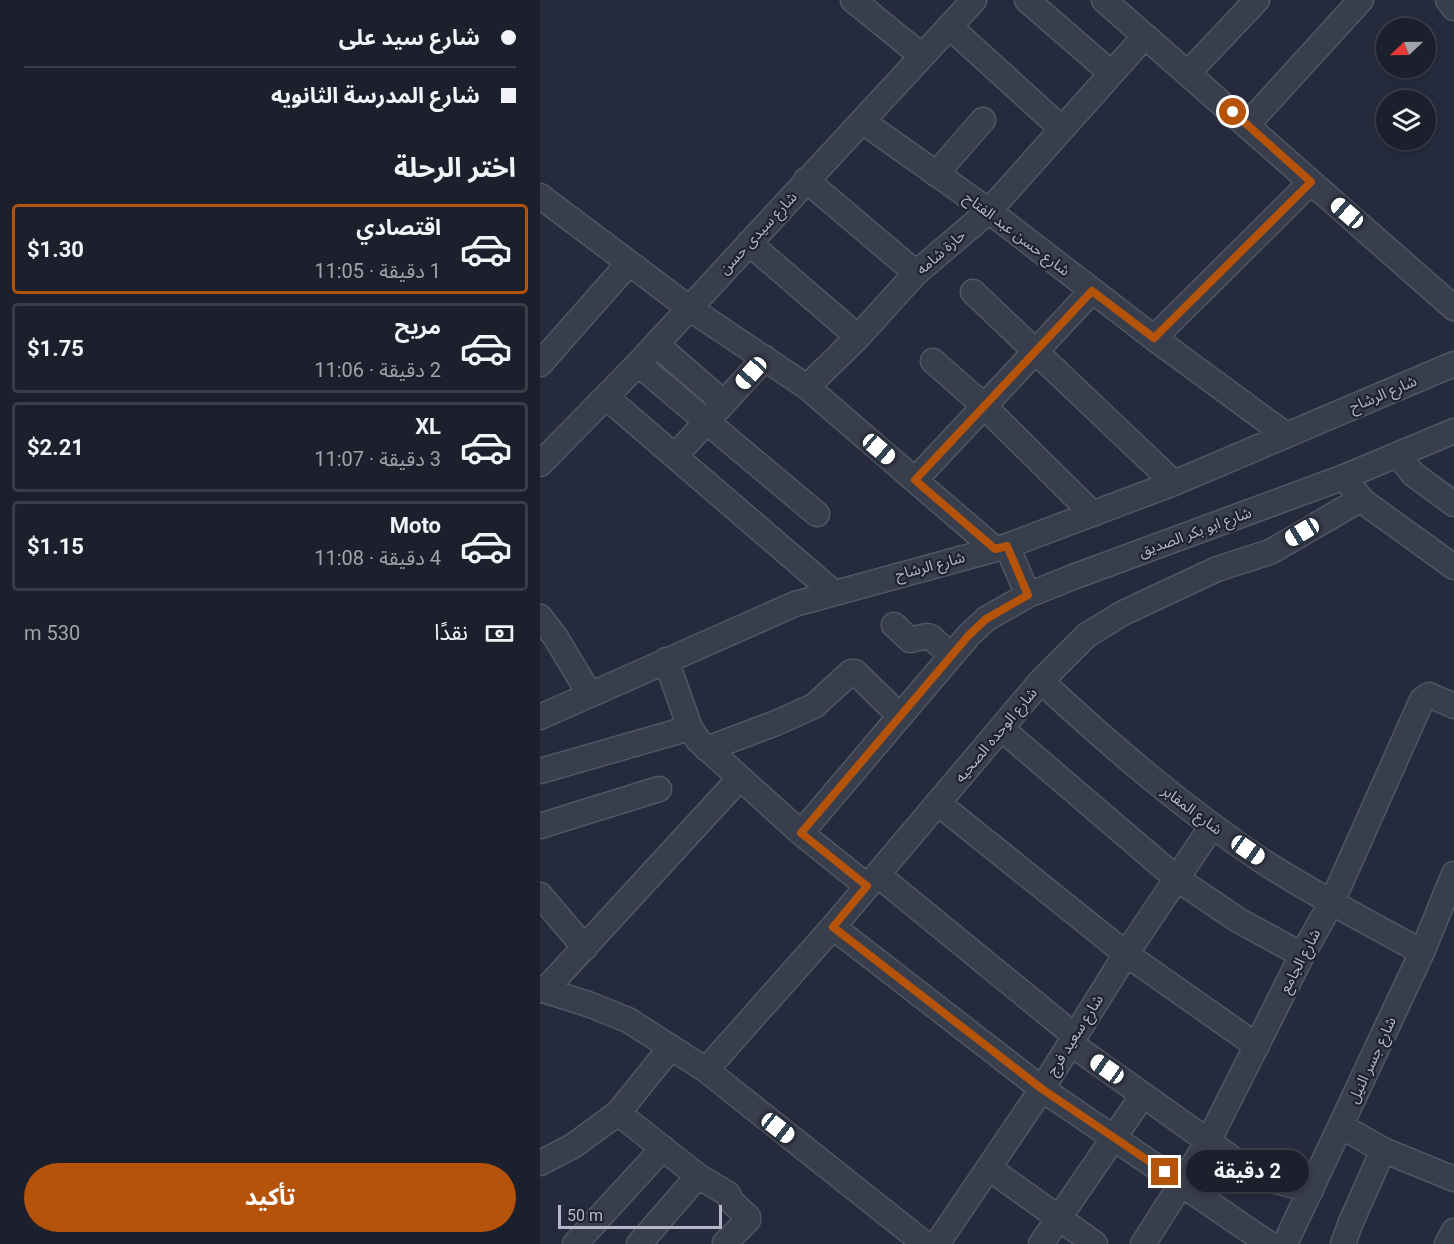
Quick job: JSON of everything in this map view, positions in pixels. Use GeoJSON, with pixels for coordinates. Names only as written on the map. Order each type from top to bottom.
{"type":"FeatureCollection","features":[{"type":"Feature","properties":{"kind":"street","name":"شارع سيدى حسن"},"geometry":{"type":"LineString","coordinates":[[540,464],[638,364],[974,0]]}},
{"type":"Feature","properties":{"kind":"street"},"geometry":{"type":"LineString","coordinates":[[1027,0],[1111,73]]}},
{"type":"Feature","properties":{"kind":"street"},"geometry":{"type":"LineString","coordinates":[[1104,0],[1454,308]]}},
{"type":"Feature","properties":{"kind":"street"},"geometry":{"type":"LineString","coordinates":[[1188,73],[1257,0]]}},
{"type":"Feature","properties":{"kind":"street"},"geometry":{"type":"LineString","coordinates":[[1247,125],[1361,0]]}},
{"type":"Feature","properties":{"kind":"street"},"geometry":{"type":"LineString","coordinates":[[1448,0],[1454,8]]}},
{"type":"Feature","properties":{"kind":"street"},"geometry":{"type":"LineString","coordinates":[[864,3],[922,56]]}},
{"type":"Feature","properties":{"kind":"street"},"geometry":{"type":"LineString","coordinates":[[950,27],[1062,128]]}},
{"type":"Feature","properties":{"kind":"street","name":"حارة شامه"},"geometry":{"type":"LineString","coordinates":[[807,387],[858,337],[916,273],[989,211],[1145,36]]}},
{"type":"Feature","properties":{"kind":"street"},"geometry":{"type":"LineString","coordinates":[[936,174],[983,120]]}},
{"type":"Feature","properties":{"kind":"street","name":"شارع حسن عبد الفتاح"},"geometry":{"type":"LineString","coordinates":[[862,121],[989,211],[1154,338],[1286,435]]}},
{"type":"Feature","properties":{"kind":"street"},"geometry":{"type":"LineString","coordinates":[[806,180],[916,273]]}},
{"type":"Feature","properties":{"kind":"street"},"geometry":{"type":"LineString","coordinates":[[1154,338],[1311,182]]}},
{"type":"Feature","properties":{"kind":"street"},"geometry":{"type":"LineString","coordinates":[[540,196],[689,308],[807,387],[915,480],[1001,548],[1028,595]]}},
{"type":"Feature","properties":{"kind":"street"},"geometry":{"type":"LineString","coordinates":[[749,243],[858,337]]}},
{"type":"Feature","properties":{"kind":"street"},"geometry":{"type":"LineString","coordinates":[[540,364],[629,263]]}},
{"type":"Feature","properties":{"kind":"street"},"geometry":{"type":"LineString","coordinates":[[915,480],[1092,291]]}},
{"type":"Feature","properties":{"kind":"street"},"geometry":{"type":"LineString","coordinates":[[973,292],[1174,483]]}},
{"type":"Feature","properties":{"kind":"street"},"geometry":{"type":"LineString","coordinates":[[656,344],[724,403]]}},
{"type":"Feature","properties":{"kind":"street"},"geometry":{"type":"LineString","coordinates":[[675,456],[765,358]]}},
{"type":"Feature","properties":{"kind":"street"},"geometry":{"type":"LineString","coordinates":[[933,361],[984,406],[1093,514]]}},
{"type":"Feature","properties":{"kind":"street"},"geometry":{"type":"LineString","coordinates":[[638,364],[817,514]]}},
{"type":"Feature","properties":{"kind":"street","name":"شارع الرشاح"},"geometry":{"type":"LineString","coordinates":[[540,717],[795,604],[1001,548],[1174,483],[1454,364]]}},
{"type":"Feature","properties":{"kind":"street"},"geometry":{"type":"LineString","coordinates":[[606,397],[833,592]]}},
{"type":"Feature","properties":{"kind":"street","name":"شارع ابو بكر الصديق"},"geometry":{"type":"LineString","coordinates":[[801,833],[969,635],[986,619],[1028,595],[1344,477],[1453,432]]}},
{"type":"Feature","properties":{"kind":"street"},"geometry":{"type":"LineString","coordinates":[[1398,454],[1413,474],[1454,504]]}},
{"type":"Feature","properties":{"kind":"street"},"geometry":{"type":"LineString","coordinates":[[1344,477],[1361,499],[1454,567]]}},
{"type":"Feature","properties":{"kind":"street","name":"شارع الوحده الصحيه"},"geometry":{"type":"LineString","coordinates":[[706,1070],[939,804],[1041,681],[1087,635],[1106,622],[1217,569],[1270,552],[1361,499]]}},
{"type":"Feature","properties":{"kind":"street"},"geometry":{"type":"LineString","coordinates":[[540,617],[556,638],[590,695]]}},
{"type":"Feature","properties":{"kind":"street"},"geometry":{"type":"LineString","coordinates":[[894,626],[910,640],[924,636],[931,637],[951,656]]}},
{"type":"Feature","properties":{"kind":"street"},"geometry":{"type":"LineString","coordinates":[[666,660],[690,728],[698,740],[801,833],[872,881],[1143,1095],[1208,1142],[1257,1173],[1275,1181],[1311,1190]]}},
{"type":"Feature","properties":{"kind":"street"},"geometry":{"type":"LineString","coordinates":[[707,749],[814,706],[851,672],[855,672],[900,716]]}},
{"type":"Feature","properties":{"kind":"street","name":"شارع المقابر"},"geometry":{"type":"LineString","coordinates":[[1041,681],[1135,765],[1212,826],[1265,862],[1422,952]]}},
{"type":"Feature","properties":{"kind":"street","name":"شارع الجامع"},"geometry":{"type":"LineString","coordinates":[[1143,1244],[1208,1142],[1302,955],[1332,902],[1423,698],[1432,695],[1454,706]]}},
{"type":"Feature","properties":{"kind":"street"},"geometry":{"type":"LineString","coordinates":[[540,771],[690,728]]}},
{"type":"Feature","properties":{"kind":"street"},"geometry":{"type":"LineString","coordinates":[[1002,729],[1176,878],[1238,920],[1302,955]]}},
{"type":"Feature","properties":{"kind":"street"},"geometry":{"type":"LineString","coordinates":[[739,779],[585,948],[543,990],[628,1020],[706,1070],[925,1244]]}},
{"type":"Feature","properties":{"kind":"street"},"geometry":{"type":"LineString","coordinates":[[540,826],[659,789]]}},
{"type":"Feature","properties":{"kind":"street"},"geometry":{"type":"LineString","coordinates":[[939,804],[1126,954],[1257,1046]]}},
{"type":"Feature","properties":{"kind":"street","name":"شارع سعيد فرج"},"geometry":{"type":"LineString","coordinates":[[937,1244],[1042,1089],[1126,954],[1212,826]]}},
{"type":"Feature","properties":{"kind":"street","name":"شارع جسر النيل"},"geometry":{"type":"LineString","coordinates":[[1285,1244],[1422,952],[1452,882]]}},
{"type":"Feature","properties":{"kind":"street"},"geometry":{"type":"LineString","coordinates":[[540,895],[585,948]]}},
{"type":"Feature","properties":{"kind":"street"},"geometry":{"type":"LineString","coordinates":[[833,927],[1042,1089],[1269,1244]]}},
{"type":"Feature","properties":{"kind":"street"},"geometry":{"type":"LineString","coordinates":[[540,1163],[573,1146],[618,1113],[670,1047]]}},
{"type":"Feature","properties":{"kind":"street"},"geometry":{"type":"LineString","coordinates":[[1041,1244],[1143,1095]]}},
{"type":"Feature","properties":{"kind":"street"},"geometry":{"type":"LineString","coordinates":[[618,1113],[698,1176],[728,1194],[731,1201],[748,1217],[748,1220],[725,1244]]}},
{"type":"Feature","properties":{"kind":"street"},"geometry":{"type":"LineString","coordinates":[[1341,1126],[1383,1150],[1454,1179]]}},
{"type":"Feature","properties":{"kind":"street"},"geometry":{"type":"LineString","coordinates":[[575,1244],[663,1148]]}},
{"type":"Feature","properties":{"kind":"street"},"geometry":{"type":"LineString","coordinates":[[1343,1244],[1383,1150]]}},
{"type":"Feature","properties":{"kind":"street"},"geometry":{"type":"LineString","coordinates":[[989,1168],[1095,1244]]}},
{"type":"Feature","properties":{"kind":"street"},"geometry":{"type":"LineString","coordinates":[[639,1244],[698,1176]]}},
{"type":"Feature","properties":{"kind":"street"},"geometry":{"type":"LineString","coordinates":[[1447,1244],[1454,1231]]}},
{"type":"Feature","properties":{"kind":"route"},"geometry":{"type":"LineString","coordinates":[[1165,1172],[1042,1089],[833,927],[867,886],[801,833],[969,635],[986,619],[1028,595],[1007,546],[995,549],[915,480],[1092,291],[1154,338],[1311,182],[1233,112]]}}]}
